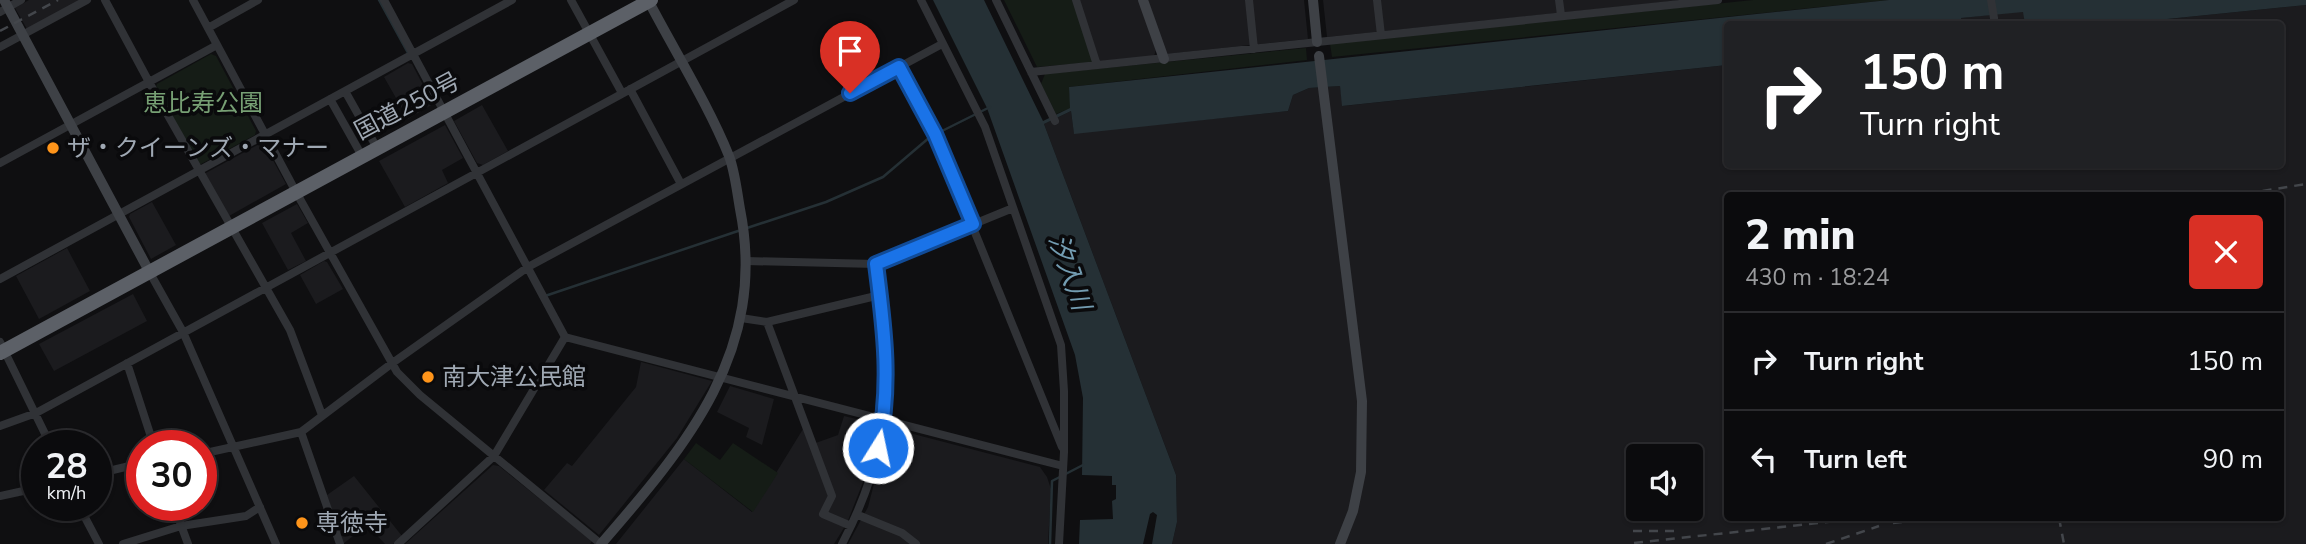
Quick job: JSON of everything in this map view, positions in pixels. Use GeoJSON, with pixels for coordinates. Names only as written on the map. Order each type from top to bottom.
{"type":"FeatureCollection","features":[{"type":"Feature","properties":{"kind":"highway","name":"国道250号"},"geometry":{"type":"LineString","coordinates":[[2,348],[150,273],[649,0]]}},
{"type":"Feature","properties":{"kind":"street"},"geometry":{"type":"LineString","coordinates":[[21,0],[4,6],[23,35],[183,332],[276,544]]}},
{"type":"Feature","properties":{"kind":"street"},"geometry":{"type":"LineString","coordinates":[[0,47],[87,0]]}},
{"type":"Feature","properties":{"kind":"street"},"geometry":{"type":"LineString","coordinates":[[105,0],[290,330],[322,415]]}},
{"type":"Feature","properties":{"kind":"street"},"geometry":{"type":"LineString","coordinates":[[193,0],[391,364],[420,395],[601,544],[654,482],[695,428],[722,379],[741,318],[746,261],[743,225],[730,158],[649,0]]}},
{"type":"Feature","properties":{"kind":"street"},"geometry":{"type":"LineString","coordinates":[[208,28],[258,0]]}},
{"type":"Feature","properties":{"kind":"street"},"geometry":{"type":"LineString","coordinates":[[384,0],[565,337],[1063,466]]}},
{"type":"Feature","properties":{"kind":"street"},"geometry":{"type":"LineString","coordinates":[[0,279],[413,54],[497,4],[512,0]]}},
{"type":"Feature","properties":{"kind":"street"},"geometry":{"type":"LineString","coordinates":[[571,0],[681,184]]}},
{"type":"Feature","properties":{"kind":"street"},"geometry":{"type":"LineString","coordinates":[[0,426],[36,414],[794,0]]}},
{"type":"Feature","properties":{"kind":"street"},"geometry":{"type":"LineString","coordinates":[[921,0],[985,127],[1061,345],[1064,452],[1059,544]]}},
{"type":"Feature","properties":{"kind":"street"},"geometry":{"type":"LineString","coordinates":[[996,0],[1053,118]]}},
{"type":"Feature","properties":{"kind":"street"},"geometry":{"type":"LineString","coordinates":[[1076,0],[1097,65]]}},
{"type":"Feature","properties":{"kind":"street"},"geometry":{"type":"LineString","coordinates":[[1143,0],[1164,59]]}},
{"type":"Feature","properties":{"kind":"street"},"geometry":{"type":"LineString","coordinates":[[1249,0],[1254,49]]}},
{"type":"Feature","properties":{"kind":"street"},"geometry":{"type":"LineString","coordinates":[[1313,0],[1362,401],[1361,472],[1353,512],[1340,544]]}},
{"type":"Feature","properties":{"kind":"street"},"geometry":{"type":"LineString","coordinates":[[1377,0],[1381,35]]}},
{"type":"Feature","properties":{"kind":"street"},"geometry":{"type":"LineString","coordinates":[[1559,0],[1560,15]]}},
{"type":"Feature","properties":{"kind":"street"},"geometry":{"type":"LineString","coordinates":[[1031,72],[1718,0]]}},
{"type":"Feature","properties":{"kind":"street"},"geometry":{"type":"LineString","coordinates":[[1991,0],[1994,18]]}},
{"type":"Feature","properties":{"kind":"street"},"geometry":{"type":"LineString","coordinates":[[217,450],[301,432],[528,267],[942,44]]}},
{"type":"Feature","properties":{"kind":"street"},"geometry":{"type":"LineString","coordinates":[[0,163],[217,45]]}},
{"type":"Feature","properties":{"kind":"street"},"geometry":{"type":"LineString","coordinates":[[899,67],[935,134],[1064,452]]}},
{"type":"Feature","properties":{"kind":"street"},"geometry":{"type":"LineString","coordinates":[[345,91],[377,148]]}},
{"type":"Feature","properties":{"kind":"street"},"geometry":{"type":"LineString","coordinates":[[330,99],[362,156]]}},
{"type":"Feature","properties":{"kind":"street"},"geometry":{"type":"LineString","coordinates":[[746,261],[876,264],[1013,208]]}},
{"type":"Feature","properties":{"kind":"street"},"geometry":{"type":"LineString","coordinates":[[842,544],[858,515],[873,475],[884,421],[887,347],[876,264]]}},
{"type":"Feature","properties":{"kind":"street"},"geometry":{"type":"LineString","coordinates":[[741,318],[767,322],[880,295]]}},
{"type":"Feature","properties":{"kind":"street"},"geometry":{"type":"LineString","coordinates":[[767,322],[793,398],[832,496],[823,513],[851,526]]}},
{"type":"Feature","properties":{"kind":"street"},"geometry":{"type":"LineString","coordinates":[[398,544],[494,456],[565,337]]}},
{"type":"Feature","properties":{"kind":"street"},"geometry":{"type":"LineString","coordinates":[[2,348],[44,430]]}},
{"type":"Feature","properties":{"kind":"street"},"geometry":{"type":"LineString","coordinates":[[127,363],[149,430]]}},
{"type":"Feature","properties":{"kind":"street"},"geometry":{"type":"LineString","coordinates":[[301,432],[340,544]]}},
{"type":"Feature","properties":{"kind":"street"},"geometry":{"type":"LineString","coordinates":[[0,496],[21,491]]}},
{"type":"Feature","properties":{"kind":"street"},"geometry":{"type":"LineString","coordinates":[[123,544],[181,526],[246,516],[260,507]]}},
{"type":"Feature","properties":{"kind":"street"},"geometry":{"type":"LineString","coordinates":[[858,515],[902,533],[916,544]]}},
{"type":"Feature","properties":{"kind":"street"},"geometry":{"type":"LineString","coordinates":[[87,521],[99,544]]}},
{"type":"Feature","properties":{"kind":"street"},"geometry":{"type":"LineString","coordinates":[[179,521],[188,544]]}},
{"type":"Feature","properties":{"kind":"shaded area"},"geometry":{"type":"Polygon","coordinates":[[[29,0],[81,0],[27,29],[15,8],[29,0]]]}},
{"type":"Feature","properties":{"kind":"shaded area"},"geometry":{"type":"Polygon","coordinates":[[[1072,0],[1139,0],[1156,50],[1154,56],[1094,62],[1072,0]]]}},
{"type":"Feature","properties":{"kind":"shaded area"},"geometry":{"type":"Polygon","coordinates":[[[1148,0],[1304,0],[1308,39],[1166,54],[1148,0]]]}},
{"type":"Feature","properties":{"kind":"shaded area"},"geometry":{"type":"Polygon","coordinates":[[[1323,0],[1684,0],[1327,37],[1323,0]]]}},
{"type":"Feature","properties":{"kind":"shaded area"},"geometry":{"type":"Polygon","coordinates":[[[2306,5],[2306,544],[1172,544],[1177,522],[1176,475],[1044,124],[1071,111],[1074,133],[1288,111],[1293,95],[1309,88],[1340,86],[1343,106],[1724,65],[1724,168],[2284,168],[2284,21],[2148,21],[2306,5]]]}},
{"type":"Feature","properties":{"kind":"shaded area"},"geometry":{"type":"Polygon","coordinates":[[[2024,11],[2025,21],[1961,21],[1961,18],[2024,11]]]}},
{"type":"Feature","properties":{"kind":"shaded area"},"geometry":{"type":"Polygon","coordinates":[[[408,63],[412,64],[433,104],[408,119],[384,77],[408,63]]]}},
{"type":"Feature","properties":{"kind":"shaded area"},"geometry":{"type":"Polygon","coordinates":[[[482,105],[508,151],[483,165],[477,163],[454,121],[482,105]]]}},
{"type":"Feature","properties":{"kind":"shaded area"},"geometry":{"type":"Polygon","coordinates":[[[445,125],[463,158],[442,170],[448,183],[405,207],[379,161],[445,125]]]}},
{"type":"Feature","properties":{"kind":"shaded area"},"geometry":{"type":"Polygon","coordinates":[[[263,142],[286,184],[229,216],[204,174],[263,142]]]}},
{"type":"Feature","properties":{"kind":"shaded area"},"geometry":{"type":"Polygon","coordinates":[[[152,202],[176,245],[151,259],[129,217],[152,202]]]}},
{"type":"Feature","properties":{"kind":"shaded area"},"geometry":{"type":"Polygon","coordinates":[[[297,204],[308,223],[291,233],[306,261],[288,270],[262,223],[297,204]]]}},
{"type":"Feature","properties":{"kind":"shaded area"},"geometry":{"type":"Polygon","coordinates":[[[67,248],[90,291],[39,319],[16,276],[67,248]]]}},
{"type":"Feature","properties":{"kind":"shaded area"},"geometry":{"type":"Polygon","coordinates":[[[324,261],[343,289],[316,304],[300,275],[324,261]]]}},
{"type":"Feature","properties":{"kind":"shaded area"},"geometry":{"type":"Polygon","coordinates":[[[133,294],[147,321],[54,371],[39,344],[133,294]]]}},
{"type":"Feature","properties":{"kind":"shaded area"},"geometry":{"type":"Polygon","coordinates":[[[641,362],[712,381],[677,438],[599,535],[544,490],[567,463],[572,466],[636,387],[641,362]]]}},
{"type":"Feature","properties":{"kind":"shaded area"},"geometry":{"type":"Polygon","coordinates":[[[730,386],[774,399],[762,445],[746,437],[749,428],[717,412],[730,386]]]}},
{"type":"Feature","properties":{"kind":"shaded area"},"geometry":{"type":"Polygon","coordinates":[[[844,416],[873,423],[876,428],[869,467],[847,523],[834,544],[616,544],[684,459],[752,512],[803,429],[810,445],[838,435],[844,416]]]}},
{"type":"Feature","properties":{"kind":"shaded area"},"geometry":{"type":"Polygon","coordinates":[[[898,430],[1040,467],[1051,489],[1048,544],[848,544],[868,507],[887,434],[898,430]]]}},
{"type":"Feature","properties":{"kind":"shaded area"},"geometry":{"type":"Polygon","coordinates":[[[493,465],[499,466],[592,541],[590,544],[405,544],[493,465]]]}},
{"type":"Feature","properties":{"kind":"shaded area"},"geometry":{"type":"Polygon","coordinates":[[[354,476],[402,536],[393,544],[385,544],[367,525],[343,544],[327,495],[354,476]]]}},
{"type":"Feature","properties":{"kind":"green space"},"geometry":{"type":"Polygon","coordinates":[[[1004,0],[1072,0],[1094,62],[1037,67],[1004,0]]]}},
{"type":"Feature","properties":{"kind":"green space"},"geometry":{"type":"Polygon","coordinates":[[[1753,0],[1889,0],[1332,57],[1330,44],[1753,0]]]}},
{"type":"Feature","properties":{"kind":"green space"},"geometry":{"type":"Polygon","coordinates":[[[1306,48],[1307,60],[1069,87],[1071,108],[1056,114],[1041,84],[1045,74],[1306,48]]]}},
{"type":"Feature","properties":{"kind":"green space","name":"恵比寿公園"},"geometry":{"type":"Polygon","coordinates":[[[211,54],[216,56],[256,131],[255,135],[198,164],[156,87],[211,54]]]}},
{"type":"Feature","properties":{"kind":"green space"},"geometry":{"type":"Polygon","coordinates":[[[696,443],[720,460],[733,443],[778,473],[753,512],[684,459],[696,443]]]}},
{"type":"Feature","properties":{"kind":"water","name":"汐入川"},"geometry":{"type":"Polygon","coordinates":[[[933,0],[984,0],[1043,121],[1070,108],[1069,87],[1889,0],[2306,0],[2306,5],[2148,21],[2024,21],[2023,12],[1961,18],[1961,21],[1724,21],[1724,65],[1342,106],[1340,86],[1309,88],[1293,95],[1288,111],[1074,134],[1071,111],[1044,124],[1176,475],[1177,522],[1172,544],[1152,544],[1157,515],[1153,512],[1150,514],[1143,544],[1079,544],[1080,520],[1113,519],[1112,501],[1116,499],[1116,485],[1112,485],[1112,476],[1082,475],[1083,398],[1075,355],[987,108],[933,0]]]}},
{"type":"Feature","properties":{"kind":"waterway"},"geometry":{"type":"LineString","coordinates":[[379,0],[408,53]]}},
{"type":"Feature","properties":{"kind":"waterway"},"geometry":{"type":"LineString","coordinates":[[744,229],[826,202],[883,177],[930,137],[990,107]]}},
{"type":"Feature","properties":{"kind":"waterway"},"geometry":{"type":"LineString","coordinates":[[545,296],[738,231]]}},
{"type":"Feature","properties":{"kind":"waterway"},"geometry":{"type":"LineString","coordinates":[[1050,544],[1052,481],[1083,465]]}},
{"type":"Feature","properties":{"kind":"railway"},"geometry":{"type":"LineString","coordinates":[[0,31],[58,0]]}},
{"type":"Feature","properties":{"kind":"railway"},"geometry":{"type":"LineString","coordinates":[[2256,192],[2306,184]]}},
{"type":"Feature","properties":{"kind":"railway"},"geometry":{"type":"LineString","coordinates":[[1634,543],[1837,521]]}},
{"type":"Feature","properties":{"kind":"railway"},"geometry":{"type":"LineString","coordinates":[[1874,521],[1902,522]]}},
{"type":"Feature","properties":{"kind":"railway"},"geometry":{"type":"LineString","coordinates":[[1893,523],[1913,521]]}},
{"type":"Feature","properties":{"kind":"railway"},"geometry":{"type":"LineString","coordinates":[[2060,521],[2064,544]]}},
{"type":"Feature","properties":{"kind":"railway"},"geometry":{"type":"LineString","coordinates":[[1826,544],[1879,526]]}},
{"type":"Feature","properties":{"kind":"railway"},"geometry":{"type":"LineString","coordinates":[[1633,531],[1678,531]]}},
{"type":"Feature","properties":{"kind":"place","name":"ザ・クイーンズ・マナー"},"geometry":{"type":"Point","coordinates":[53,148]}},
{"type":"Feature","properties":{"kind":"place","name":"南大津公民館"},"geometry":{"type":"Point","coordinates":[428,377]}},
{"type":"Feature","properties":{"kind":"place","name":"専徳寺"},"geometry":{"type":"Point","coordinates":[302,523]}},
{"type":"Feature","properties":{"kind":"route"},"geometry":{"type":"LineString","coordinates":[[850,93],[899,67],[935,134],[973,224],[876,264],[887,347],[884,421],[878,448]]}}]}
